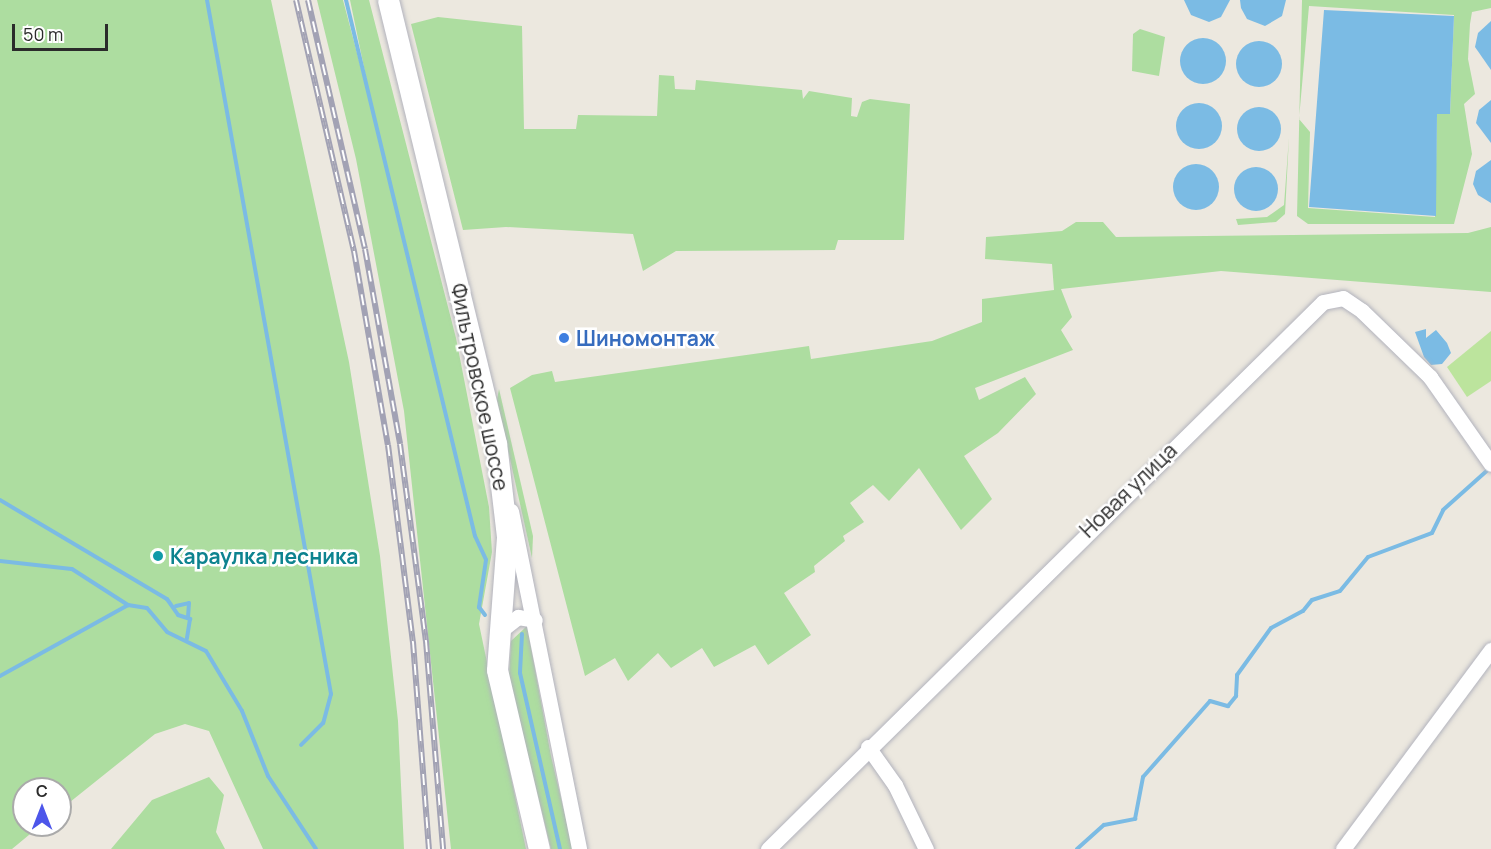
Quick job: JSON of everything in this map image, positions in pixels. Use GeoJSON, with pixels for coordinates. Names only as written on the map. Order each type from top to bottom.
{"type":"FeatureCollection","features":[{"type":"Feature","properties":{"kind":"main road","name":"Фильтровское шоссе"},"geometry":{"type":"LineString","coordinates":[[388,0],[500,472],[507,537],[500,631],[502,699],[539,849]]}},
{"type":"Feature","properties":{"kind":"street","name":"Новая улица"},"geometry":{"type":"LineString","coordinates":[[768,849],[868,747],[1327,300],[1343,298],[1356,306],[1430,377],[1489,461]]}},
{"type":"Feature","properties":{"kind":"street"},"geometry":{"type":"LineString","coordinates":[[500,472],[535,620],[579,849]]}},
{"type":"Feature","properties":{"kind":"street"},"geometry":{"type":"LineString","coordinates":[[500,631],[518,617],[535,620]]}},
{"type":"Feature","properties":{"kind":"street"},"geometry":{"type":"LineString","coordinates":[[1348,848],[1491,650]]}},
{"type":"Feature","properties":{"kind":"street"},"geometry":{"type":"LineString","coordinates":[[868,747],[895,784],[926,849]]}},
{"type":"Feature","properties":{"kind":"green space"},"geometry":{"type":"Polygon","coordinates":[[[0,0],[271,0],[349,362],[380,556],[398,721],[404,849],[263,849],[209,731],[185,724],[155,734],[72,800],[72,777],[12,777],[12,837],[26,837],[12,849],[0,849],[0,0]]]}},
{"type":"Feature","properties":{"kind":"green space"},"geometry":{"type":"Polygon","coordinates":[[[317,0],[343,0],[376,125],[350,0],[369,0],[456,338],[489,507],[492,552],[479,624],[526,849],[451,849],[404,411],[356,159],[317,0]]]}},
{"type":"Feature","properties":{"kind":"green space"},"geometry":{"type":"Polygon","coordinates":[[[1302,0],[1491,0],[1491,8],[1472,12],[1470,24],[1468,59],[1475,94],[1464,104],[1472,154],[1454,224],[1308,224],[1297,216],[1299,119],[1310,132],[1308,208],[1435,217],[1437,114],[1450,114],[1454,15],[1309,6],[1299,115],[1302,0]]]}},
{"type":"Feature","properties":{"kind":"green space"},"geometry":{"type":"Polygon","coordinates":[[[438,17],[522,26],[524,129],[576,129],[578,115],[657,116],[659,75],[674,76],[675,89],[695,90],[696,80],[802,90],[803,99],[809,91],[852,98],[851,116],[857,117],[862,102],[870,99],[910,104],[904,240],[838,240],[835,250],[676,251],[643,271],[633,234],[506,227],[463,230],[411,24],[438,17]]]}},
{"type":"Feature","properties":{"kind":"green space"},"geometry":{"type":"Polygon","coordinates":[[[1140,29],[1165,37],[1159,76],[1132,71],[1133,34],[1140,29]]]}},
{"type":"Feature","properties":{"kind":"green space"},"geometry":{"type":"Polygon","coordinates":[[[1289,137],[1285,214],[1276,222],[1238,225],[1236,219],[1267,217],[1284,205],[1289,137]]]}},
{"type":"Feature","properties":{"kind":"green space"},"geometry":{"type":"Polygon","coordinates":[[[1076,222],[1103,222],[1116,237],[1468,233],[1491,227],[1491,292],[1221,271],[1061,289],[1072,317],[1061,330],[1073,350],[975,388],[979,400],[1025,377],[1036,394],[998,433],[964,456],[992,499],[961,530],[919,468],[889,501],[873,485],[850,503],[864,522],[843,536],[845,541],[814,566],[815,572],[784,593],[811,635],[768,665],[755,645],[714,667],[702,648],[671,668],[658,653],[628,681],[615,658],[585,676],[510,388],[532,375],[552,371],[555,382],[809,346],[811,359],[932,341],[982,322],[982,299],[1054,290],[1052,264],[985,259],[986,237],[1062,231],[1076,222]]]}},
{"type":"Feature","properties":{"kind":"green space"},"geometry":{"type":"Polygon","coordinates":[[[1491,331],[1491,381],[1467,397],[1447,367],[1491,331]]]}},
{"type":"Feature","properties":{"kind":"green space"},"geometry":{"type":"Polygon","coordinates":[[[499,389],[533,536],[532,558],[497,400],[499,389]]]}},
{"type":"Feature","properties":{"kind":"green space"},"geometry":{"type":"Polygon","coordinates":[[[527,626],[551,756],[573,849],[551,849],[509,678],[511,641],[527,626]]]}},
{"type":"Feature","properties":{"kind":"green space"},"geometry":{"type":"Polygon","coordinates":[[[209,777],[224,795],[216,832],[225,849],[111,849],[152,800],[209,777]]]}},
{"type":"Feature","properties":{"kind":"water"},"geometry":{"type":"Polygon","coordinates":[[[1184,0],[1230,0],[1221,17],[1209,22],[1191,15],[1184,0]]]}},
{"type":"Feature","properties":{"kind":"water"},"geometry":{"type":"Polygon","coordinates":[[[1240,0],[1286,0],[1282,16],[1265,26],[1247,19],[1241,8],[1240,0]]]}},
{"type":"Feature","properties":{"kind":"water"},"geometry":{"type":"Polygon","coordinates":[[[1324,10],[1454,16],[1450,114],[1437,114],[1436,216],[1309,207],[1324,10]]]}},
{"type":"Feature","properties":{"kind":"water"},"geometry":{"type":"Polygon","coordinates":[[[1491,21],[1491,70],[1475,47],[1478,33],[1491,21]]]}},
{"type":"Feature","properties":{"kind":"water"},"geometry":{"type":"Polygon","coordinates":[[[1203,38],[1219,45],[1226,61],[1219,77],[1203,84],[1187,77],[1180,61],[1187,45],[1203,38]]]}},
{"type":"Feature","properties":{"kind":"water"},"geometry":{"type":"Polygon","coordinates":[[[1259,41],[1275,48],[1282,64],[1275,80],[1259,87],[1243,80],[1236,64],[1243,48],[1259,41]]]}},
{"type":"Feature","properties":{"kind":"water"},"geometry":{"type":"Polygon","coordinates":[[[1491,100],[1491,143],[1476,123],[1479,110],[1491,100]]]}},
{"type":"Feature","properties":{"kind":"water"},"geometry":{"type":"Polygon","coordinates":[[[1199,103],[1215,110],[1222,126],[1215,142],[1199,149],[1183,142],[1176,126],[1183,110],[1199,103]]]}},
{"type":"Feature","properties":{"kind":"water"},"geometry":{"type":"Polygon","coordinates":[[[1259,107],[1274,114],[1281,129],[1274,144],[1259,151],[1244,144],[1237,129],[1244,114],[1259,107]]]}},
{"type":"Feature","properties":{"kind":"water"},"geometry":{"type":"Polygon","coordinates":[[[1491,160],[1491,203],[1478,195],[1473,184],[1476,171],[1491,160]]]}},
{"type":"Feature","properties":{"kind":"water"},"geometry":{"type":"Polygon","coordinates":[[[1196,164],[1212,171],[1219,187],[1212,203],[1196,210],[1180,203],[1173,187],[1180,171],[1196,164]]]}},
{"type":"Feature","properties":{"kind":"water"},"geometry":{"type":"Polygon","coordinates":[[[1256,167],[1265,168],[1272,173],[1277,180],[1277,198],[1272,205],[1265,210],[1256,211],[1247,210],[1240,205],[1235,198],[1234,189],[1235,180],[1240,173],[1247,168],[1256,167]]]}},
{"type":"Feature","properties":{"kind":"water"},"geometry":{"type":"Polygon","coordinates":[[[1426,329],[1426,338],[1436,330],[1447,343],[1451,353],[1442,364],[1431,365],[1424,357],[1415,332],[1426,329]]]}},
{"type":"Feature","properties":{"kind":"waterway"},"geometry":{"type":"LineString","coordinates":[[207,0],[331,694],[323,723],[301,745]]}},
{"type":"Feature","properties":{"kind":"waterway"},"geometry":{"type":"LineString","coordinates":[[346,0],[475,536],[486,560],[479,607],[485,615]]}},
{"type":"Feature","properties":{"kind":"waterway"},"geometry":{"type":"LineString","coordinates":[[1077,849],[1104,825],[1135,819],[1143,777],[1210,701],[1228,706],[1236,696],[1237,675],[1271,628],[1303,611],[1312,600],[1340,591],[1368,557],[1432,533],[1443,510],[1490,468]]}},
{"type":"Feature","properties":{"kind":"waterway"},"geometry":{"type":"LineString","coordinates":[[0,500],[167,599],[178,615],[190,619],[187,639]]}},
{"type":"Feature","properties":{"kind":"waterway"},"geometry":{"type":"LineString","coordinates":[[0,561],[72,569],[128,605]]}},
{"type":"Feature","properties":{"kind":"waterway"},"geometry":{"type":"LineString","coordinates":[[176,606],[189,603],[188,616]]}},
{"type":"Feature","properties":{"kind":"waterway"},"geometry":{"type":"LineString","coordinates":[[0,676],[128,605],[147,608],[167,632],[206,651],[242,711],[268,776],[316,849]]}},
{"type":"Feature","properties":{"kind":"waterway"},"geometry":{"type":"LineString","coordinates":[[522,634],[520,673],[560,849]]}},
{"type":"Feature","properties":{"kind":"railway"},"geometry":{"type":"LineString","coordinates":[[296,0],[354,251],[388,445],[413,642],[429,849]]}},
{"type":"Feature","properties":{"kind":"railway"},"geometry":{"type":"LineString","coordinates":[[308,0],[365,249],[400,444],[426,641],[443,849]]}},
{"type":"Feature","properties":{"kind":"place","name":"Шиномонтаж"},"geometry":{"type":"Point","coordinates":[564,338]}},
{"type":"Feature","properties":{"kind":"place","name":"Караулка лесника"},"geometry":{"type":"Point","coordinates":[158,556]}}]}
